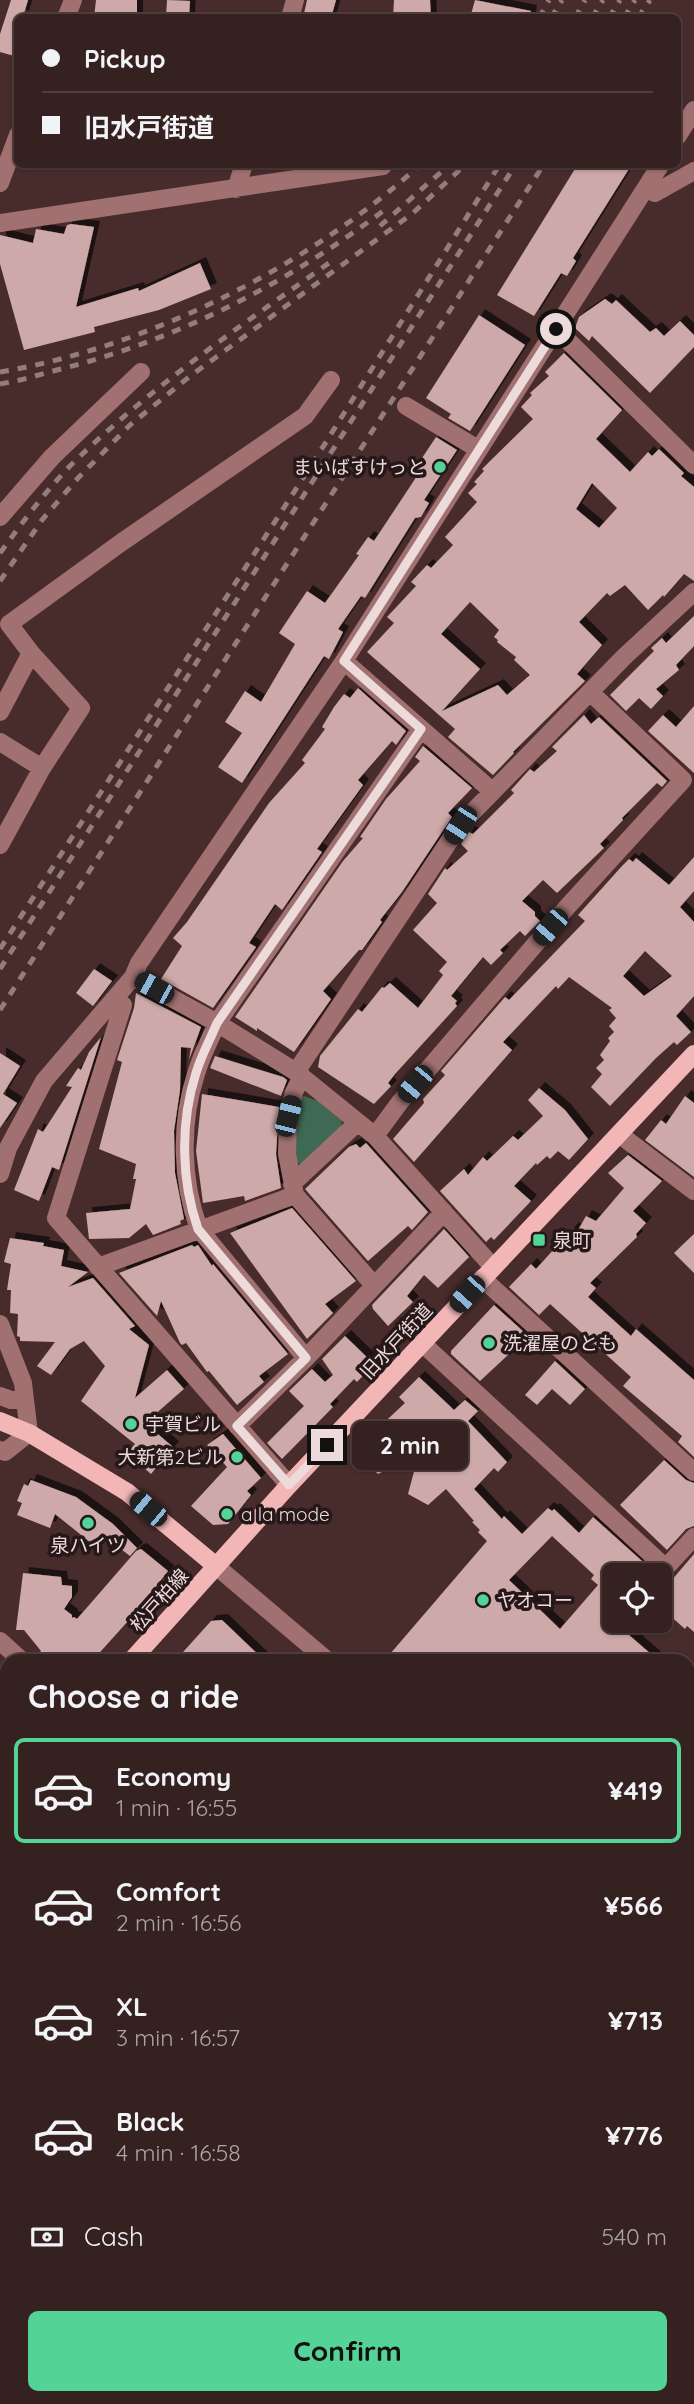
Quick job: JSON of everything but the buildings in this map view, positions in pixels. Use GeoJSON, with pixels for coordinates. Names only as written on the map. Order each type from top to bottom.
{"type":"FeatureCollection","features":[{"type":"Feature","properties":{"kind":"main road","name":"旧水戸街道"},"geometry":{"type":"LineString","coordinates":[[216,1566],[487,1272],[694,1054]]}},
{"type":"Feature","properties":{"kind":"main road"},"geometry":{"type":"LineString","coordinates":[[0,1421],[29,1433],[127,1492],[216,1566]]}},
{"type":"Feature","properties":{"kind":"main road","name":"松戸柏線"},"geometry":{"type":"LineString","coordinates":[[137,1654],[216,1566]]}},
{"type":"Feature","properties":{"kind":"street"},"geometry":{"type":"LineString","coordinates":[[681,131],[694,110]]}},
{"type":"Feature","properties":{"kind":"street"},"geometry":{"type":"LineString","coordinates":[[0,183],[14,146]]}},
{"type":"Feature","properties":{"kind":"street"},"geometry":{"type":"LineString","coordinates":[[236,189],[242,168]]}},
{"type":"Feature","properties":{"kind":"street"},"geometry":{"type":"LineString","coordinates":[[0,223],[370,168]]}},
{"type":"Feature","properties":{"kind":"street"},"geometry":{"type":"LineString","coordinates":[[0,1174],[8,1147],[44,1081],[133,977],[139,963],[344,661],[659,168]]}},
{"type":"Feature","properties":{"kind":"street"},"geometry":{"type":"LineString","coordinates":[[647,188],[655,192],[694,171]]}},
{"type":"Feature","properties":{"kind":"street"},"geometry":{"type":"LineString","coordinates":[[556,329],[694,465]]}},
{"type":"Feature","properties":{"kind":"street"},"geometry":{"type":"LineString","coordinates":[[0,517],[52,457],[141,372]]}},
{"type":"Feature","properties":{"kind":"street"},"geometry":{"type":"LineString","coordinates":[[0,845],[42,768],[81,708],[31,653],[9,624],[122,542],[305,416],[331,380]]}},
{"type":"Feature","properties":{"kind":"street"},"geometry":{"type":"LineString","coordinates":[[406,406],[478,449]]}},
{"type":"Feature","properties":{"kind":"street"},"geometry":{"type":"LineString","coordinates":[[373,1284],[294,1190],[287,1154],[288,1116],[299,1074],[460,825],[590,692],[694,592]]}},
{"type":"Feature","properties":{"kind":"street"},"geometry":{"type":"LineString","coordinates":[[0,712],[31,653]]}},
{"type":"Feature","properties":{"kind":"street"},"geometry":{"type":"LineString","coordinates":[[344,661],[492,790]]}},
{"type":"Feature","properties":{"kind":"street"},"geometry":{"type":"LineString","coordinates":[[375,1136],[400,1102],[531,948],[683,780],[590,692]]}},
{"type":"Feature","properties":{"kind":"street"},"geometry":{"type":"LineString","coordinates":[[306,1358],[198,1229],[186,1178],[185,1136],[189,1099],[195,1074],[217,1023],[421,729]]}},
{"type":"Feature","properties":{"kind":"street"},"geometry":{"type":"LineString","coordinates":[[0,742],[42,768]]}},
{"type":"Feature","properties":{"kind":"street"},"geometry":{"type":"LineString","coordinates":[[133,977],[217,1023],[299,1074],[375,1136],[444,1212],[487,1272],[694,1472]]}},
{"type":"Feature","properties":{"kind":"street"},"geometry":{"type":"LineString","coordinates":[[113,1000],[123,1005],[56,1218],[289,1485]]}},
{"type":"Feature","properties":{"kind":"street"},"geometry":{"type":"LineString","coordinates":[[98,1267],[294,1190],[358,1122]]}},
{"type":"Feature","properties":{"kind":"street"},"geometry":{"type":"LineString","coordinates":[[620,1134],[694,1191]]}},
{"type":"Feature","properties":{"kind":"street"},"geometry":{"type":"LineString","coordinates":[[237,1426],[306,1358],[373,1284],[444,1212]]}},
{"type":"Feature","properties":{"kind":"street"},"geometry":{"type":"LineString","coordinates":[[0,1324],[23,1383],[29,1433],[5,1452],[0,1450]]}},
{"type":"Feature","properties":{"kind":"street"},"geometry":{"type":"LineString","coordinates":[[423,1344],[655,1563]]}},
{"type":"Feature","properties":{"kind":"street"},"geometry":{"type":"LineString","coordinates":[[0,1396],[11,1400],[25,1400]]}},
{"type":"Feature","properties":{"kind":"street"},"geometry":{"type":"LineString","coordinates":[[670,1563],[694,1537]]}},
{"type":"Feature","properties":{"kind":"street"},"geometry":{"type":"LineString","coordinates":[[216,1566],[320,1654]]}},
{"type":"Feature","properties":{"kind":"street"},"geometry":{"type":"LineString","coordinates":[[0,1641],[14,1654]]}},
{"type":"Feature","properties":{"kind":"green space"},"geometry":{"type":"Polygon","coordinates":[[[304,1096],[318,1101],[342,1121],[340,1131],[302,1165],[295,1162],[293,1153],[298,1097],[304,1096]]]}},
{"type":"Feature","properties":{"kind":"railway"},"geometry":{"type":"LineString","coordinates":[[541,14],[549,0]]}},
{"type":"Feature","properties":{"kind":"railway"},"geometry":{"type":"LineString","coordinates":[[553,14],[562,0]]}},
{"type":"Feature","properties":{"kind":"railway"},"geometry":{"type":"LineString","coordinates":[[577,14],[585,0]]}},
{"type":"Feature","properties":{"kind":"railway"},"geometry":{"type":"LineString","coordinates":[[594,14],[603,0]]}},
{"type":"Feature","properties":{"kind":"railway"},"geometry":{"type":"LineString","coordinates":[[611,14],[620,0]]}},
{"type":"Feature","properties":{"kind":"railway"},"geometry":{"type":"LineString","coordinates":[[626,14],[635,0]]}},
{"type":"Feature","properties":{"kind":"railway"},"geometry":{"type":"LineString","coordinates":[[641,14],[650,0]]}},
{"type":"Feature","properties":{"kind":"railway"},"geometry":{"type":"LineString","coordinates":[[0,372],[56,360],[113,343],[224,297],[329,236],[416,168]]}},
{"type":"Feature","properties":{"kind":"railway"},"geometry":{"type":"LineString","coordinates":[[380,226],[445,168]]}},
{"type":"Feature","properties":{"kind":"railway"},"geometry":{"type":"LineString","coordinates":[[0,581],[42,520],[78,478],[130,425],[189,377],[413,213],[462,168]]}},
{"type":"Feature","properties":{"kind":"railway"},"geometry":{"type":"LineString","coordinates":[[0,949],[321,450],[497,168]]}},
{"type":"Feature","properties":{"kind":"railway"},"geometry":{"type":"LineString","coordinates":[[0,969],[513,168]]}},
{"type":"Feature","properties":{"kind":"railway"},"geometry":{"type":"LineString","coordinates":[[0,1010],[541,168]]}},
{"type":"Feature","properties":{"kind":"railway"},"geometry":{"type":"LineString","coordinates":[[0,384],[102,358],[146,343],[230,306],[311,261],[387,208]]}},
{"type":"Feature","properties":{"kind":"railway"},"geometry":{"type":"LineString","coordinates":[[0,553],[51,487],[100,438],[162,385],[329,263]]}},
{"type":"Feature","properties":{"kind":"place","name":"まいばすけっと"},"geometry":{"type":"Point","coordinates":[440,467]}},
{"type":"Feature","properties":{"kind":"place","name":"泉町"},"geometry":{"type":"Point","coordinates":[539,1240]}},
{"type":"Feature","properties":{"kind":"place","name":"洗濯屋のとも"},"geometry":{"type":"Point","coordinates":[489,1343]}},
{"type":"Feature","properties":{"kind":"place","name":"宇賀ビル"},"geometry":{"type":"Point","coordinates":[131,1424]}},
{"type":"Feature","properties":{"kind":"place","name":"大新第2ビル"},"geometry":{"type":"Point","coordinates":[237,1457]}},
{"type":"Feature","properties":{"kind":"place","name":"a la mode"},"geometry":{"type":"Point","coordinates":[227,1514]}},
{"type":"Feature","properties":{"kind":"place","name":"泉ハイツ"},"geometry":{"type":"Point","coordinates":[88,1523]}},
{"type":"Feature","properties":{"kind":"place","name":"ヤオコー"},"geometry":{"type":"Point","coordinates":[483,1600]}},
{"type":"Feature","properties":{"kind":"route"},"geometry":{"type":"LineString","coordinates":[[327,1445],[289,1485],[237,1426],[306,1358],[198,1229],[186,1178],[185,1136],[189,1099],[195,1074],[217,1023],[421,729],[344,661],[556,329]]}}]}
